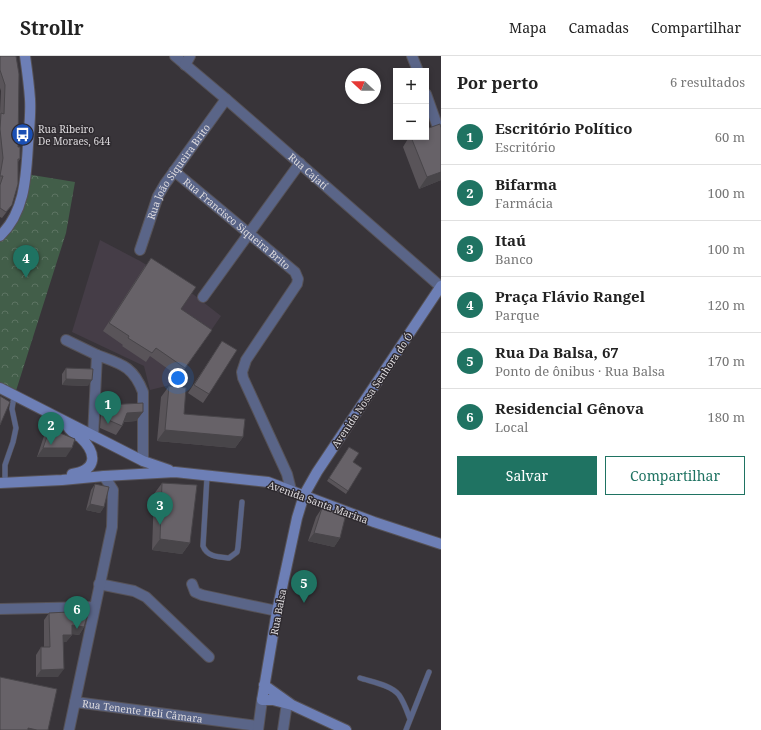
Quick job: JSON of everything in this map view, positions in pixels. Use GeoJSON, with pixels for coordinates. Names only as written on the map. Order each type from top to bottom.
{"type":"FeatureCollection","features":[{"type":"Feature","properties":{"kind":"main road"},"geometry":{"type":"LineString","coordinates":[[0,236],[5,231],[16,213],[23,194],[26,174],[30,100],[25,56]]}},
{"type":"Feature","properties":{"kind":"main road","name":"Avenida Nossa Senhora do Ó"},"geometry":{"type":"LineString","coordinates":[[304,495],[317,472],[441,286]]}},
{"type":"Feature","properties":{"kind":"main road"},"geometry":{"type":"LineString","coordinates":[[0,388],[143,461],[175,472]]}},
{"type":"Feature","properties":{"kind":"main road"},"geometry":{"type":"LineString","coordinates":[[62,480],[68,475],[80,473],[88,469],[92,464],[92,459],[88,449],[80,438],[70,431],[66,422]]}},
{"type":"Feature","properties":{"kind":"main road","name":"Avenida Santa Marina"},"geometry":{"type":"LineString","coordinates":[[2,483],[175,472],[208,477],[268,482],[374,522],[441,544]]}},
{"type":"Feature","properties":{"kind":"main road","name":"Rua Balsa"},"geometry":{"type":"LineString","coordinates":[[262,700],[277,611],[297,518],[304,495]]}},
{"type":"Feature","properties":{"kind":"main road"},"geometry":{"type":"LineString","coordinates":[[264,684],[290,704]]}},
{"type":"Feature","properties":{"kind":"main road"},"geometry":{"type":"LineString","coordinates":[[262,700],[273,700],[290,704],[346,730]]}},
{"type":"Feature","properties":{"kind":"street","name":"Rua Cajatí"},"geometry":{"type":"LineString","coordinates":[[175,56],[188,60],[226,98],[441,286]]}},
{"type":"Feature","properties":{"kind":"street"},"geometry":{"type":"LineString","coordinates":[[412,56],[417,68]]}},
{"type":"Feature","properties":{"kind":"street","name":"Rua João Siqueira Brito"},"geometry":{"type":"LineString","coordinates":[[140,250],[158,196],[226,98]]}},
{"type":"Feature","properties":{"kind":"street"},"geometry":{"type":"LineString","coordinates":[[429,102],[441,136]]}},
{"type":"Feature","properties":{"kind":"street"},"geometry":{"type":"LineString","coordinates":[[203,297],[300,163]]}},
{"type":"Feature","properties":{"kind":"street","name":"Rua Francisco Siqueira Brito"},"geometry":{"type":"LineString","coordinates":[[174,171],[295,272],[298,279],[297,284],[246,360],[242,372],[243,378],[287,474],[291,490]]}},
{"type":"Feature","properties":{"kind":"street"},"geometry":{"type":"LineString","coordinates":[[66,340],[124,366],[134,373],[143,392],[143,461]]}},
{"type":"Feature","properties":{"kind":"street"},"geometry":{"type":"LineString","coordinates":[[93,436],[97,355]]}},
{"type":"Feature","properties":{"kind":"street"},"geometry":{"type":"LineString","coordinates":[[69,730],[112,527],[113,490],[104,476]]}},
{"type":"Feature","properties":{"kind":"street"},"geometry":{"type":"LineString","coordinates":[[99,584],[134,591],[146,597],[209,657]]}},
{"type":"Feature","properties":{"kind":"street"},"geometry":{"type":"LineString","coordinates":[[192,584],[195,592],[202,595],[277,611]]}},
{"type":"Feature","properties":{"kind":"street"},"geometry":{"type":"LineString","coordinates":[[0,609],[94,607]]}},
{"type":"Feature","properties":{"kind":"street","name":"Rua Balsa"},"geometry":{"type":"LineString","coordinates":[[258,728],[262,700]]}},
{"type":"Feature","properties":{"kind":"street","name":"Rua Tenente Heli Câmara"},"geometry":{"type":"LineString","coordinates":[[75,702],[258,728]]}},
{"type":"Feature","properties":{"kind":"street"},"geometry":{"type":"LineString","coordinates":[[283,730],[290,704]]}},
{"type":"Feature","properties":{"kind":"lane"},"geometry":{"type":"LineString","coordinates":[[2,483],[5,465],[16,428],[12,409],[14,396]]}},
{"type":"Feature","properties":{"kind":"lane"},"geometry":{"type":"LineString","coordinates":[[208,477],[203,546],[205,551],[209,554],[229,558],[237,552],[242,502]]}},
{"type":"Feature","properties":{"kind":"lane"},"geometry":{"type":"LineString","coordinates":[[406,730],[429,672]]}},
{"type":"Feature","properties":{"kind":"lane"},"geometry":{"type":"LineString","coordinates":[[360,678],[395,692],[399,696],[410,719]]}},
{"type":"Feature","properties":{"kind":"shaded area"},"geometry":{"type":"Polygon","coordinates":[[[100,240],[140,261],[189,291],[221,316],[174,384],[150,390],[144,366],[72,332],[100,240]]]}},
{"type":"Feature","properties":{"kind":"green space"},"geometry":{"type":"Polygon","coordinates":[[[26,174],[75,182],[66,233],[15,394],[0,387],[0,233],[16,213],[26,174]]]}},
{"type":"Feature","properties":{"kind":"building"},"geometry":{"type":"Polygon","coordinates":[[[0,56],[16,56],[19,74],[18,147],[20,147],[20,159],[18,159],[18,184],[12,205],[6,212],[0,208],[0,185],[3,176],[0,176],[3,158],[0,129],[1,113],[4,114],[5,85],[0,70],[0,56]]]}},
{"type":"Feature","properties":{"kind":"building"},"geometry":{"type":"Polygon","coordinates":[[[440,124],[441,172],[427,177],[412,140],[429,140],[429,128],[440,124]]]}},
{"type":"Feature","properties":{"kind":"building"},"geometry":{"type":"Polygon","coordinates":[[[151,258],[196,287],[181,309],[212,330],[185,368],[156,348],[152,353],[128,338],[129,336],[109,323],[151,258]]]}},
{"type":"Feature","properties":{"kind":"building"},"geometry":{"type":"Polygon","coordinates":[[[222,341],[237,350],[209,394],[194,385],[222,341]]]}},
{"type":"Feature","properties":{"kind":"building"},"geometry":{"type":"Polygon","coordinates":[[[66,368],[93,369],[92,380],[66,379],[66,368]]]}},
{"type":"Feature","properties":{"kind":"building"},"geometry":{"type":"Polygon","coordinates":[[[169,386],[186,388],[184,414],[245,419],[243,437],[165,430],[169,386]]]}},
{"type":"Feature","properties":{"kind":"building"},"geometry":{"type":"Polygon","coordinates":[[[0,396],[10,402],[0,425],[0,396]]]}},
{"type":"Feature","properties":{"kind":"building"},"geometry":{"type":"Polygon","coordinates":[[[143,403],[143,412],[127,413],[122,426],[106,419],[107,405],[143,403]]]}},
{"type":"Feature","properties":{"kind":"building"},"geometry":{"type":"Polygon","coordinates":[[[52,422],[61,426],[60,433],[75,439],[72,448],[43,448],[52,422]]]}},
{"type":"Feature","properties":{"kind":"building"},"geometry":{"type":"Polygon","coordinates":[[[349,447],[359,453],[353,462],[362,468],[348,491],[329,478],[349,447]]]}},
{"type":"Feature","properties":{"kind":"building"},"geometry":{"type":"Polygon","coordinates":[[[162,483],[197,485],[190,543],[160,539],[162,483]]]}},
{"type":"Feature","properties":{"kind":"building"},"geometry":{"type":"Polygon","coordinates":[[[95,484],[109,487],[104,507],[90,504],[95,484]]]}},
{"type":"Feature","properties":{"kind":"building"},"geometry":{"type":"Polygon","coordinates":[[[322,508],[346,514],[340,538],[314,533],[322,508]]]}},
{"type":"Feature","properties":{"kind":"building"},"geometry":{"type":"Polygon","coordinates":[[[68,612],[87,617],[84,627],[72,625],[72,635],[63,635],[64,669],[41,670],[41,647],[50,647],[49,613],[68,612]]]}},
{"type":"Feature","properties":{"kind":"building"},"geometry":{"type":"Polygon","coordinates":[[[0,677],[57,689],[48,730],[28,728],[28,730],[0,730],[0,677]]]}},
{"type":"Feature","properties":{"kind":"place","name":"Rua Ribeiro De Moraes, 644"},"geometry":{"type":"Point","coordinates":[22,135]}},
{"type":"Feature","properties":{"kind":"place","name":"Praça Flávio Rangel"},"geometry":{"type":"Point","coordinates":[26,278]}},
{"type":"Feature","properties":{"kind":"place","name":"Escritório Político"},"geometry":{"type":"Point","coordinates":[108,424]}},
{"type":"Feature","properties":{"kind":"place","name":"Bifarma"},"geometry":{"type":"Point","coordinates":[51,445]}},
{"type":"Feature","properties":{"kind":"place","name":"Itaú"},"geometry":{"type":"Point","coordinates":[160,525]}},
{"type":"Feature","properties":{"kind":"place","name":"Rua Da Balsa, 67"},"geometry":{"type":"Point","coordinates":[304,603]}},
{"type":"Feature","properties":{"kind":"place","name":"Residencial Gênova"},"geometry":{"type":"Point","coordinates":[77,629]}}]}
